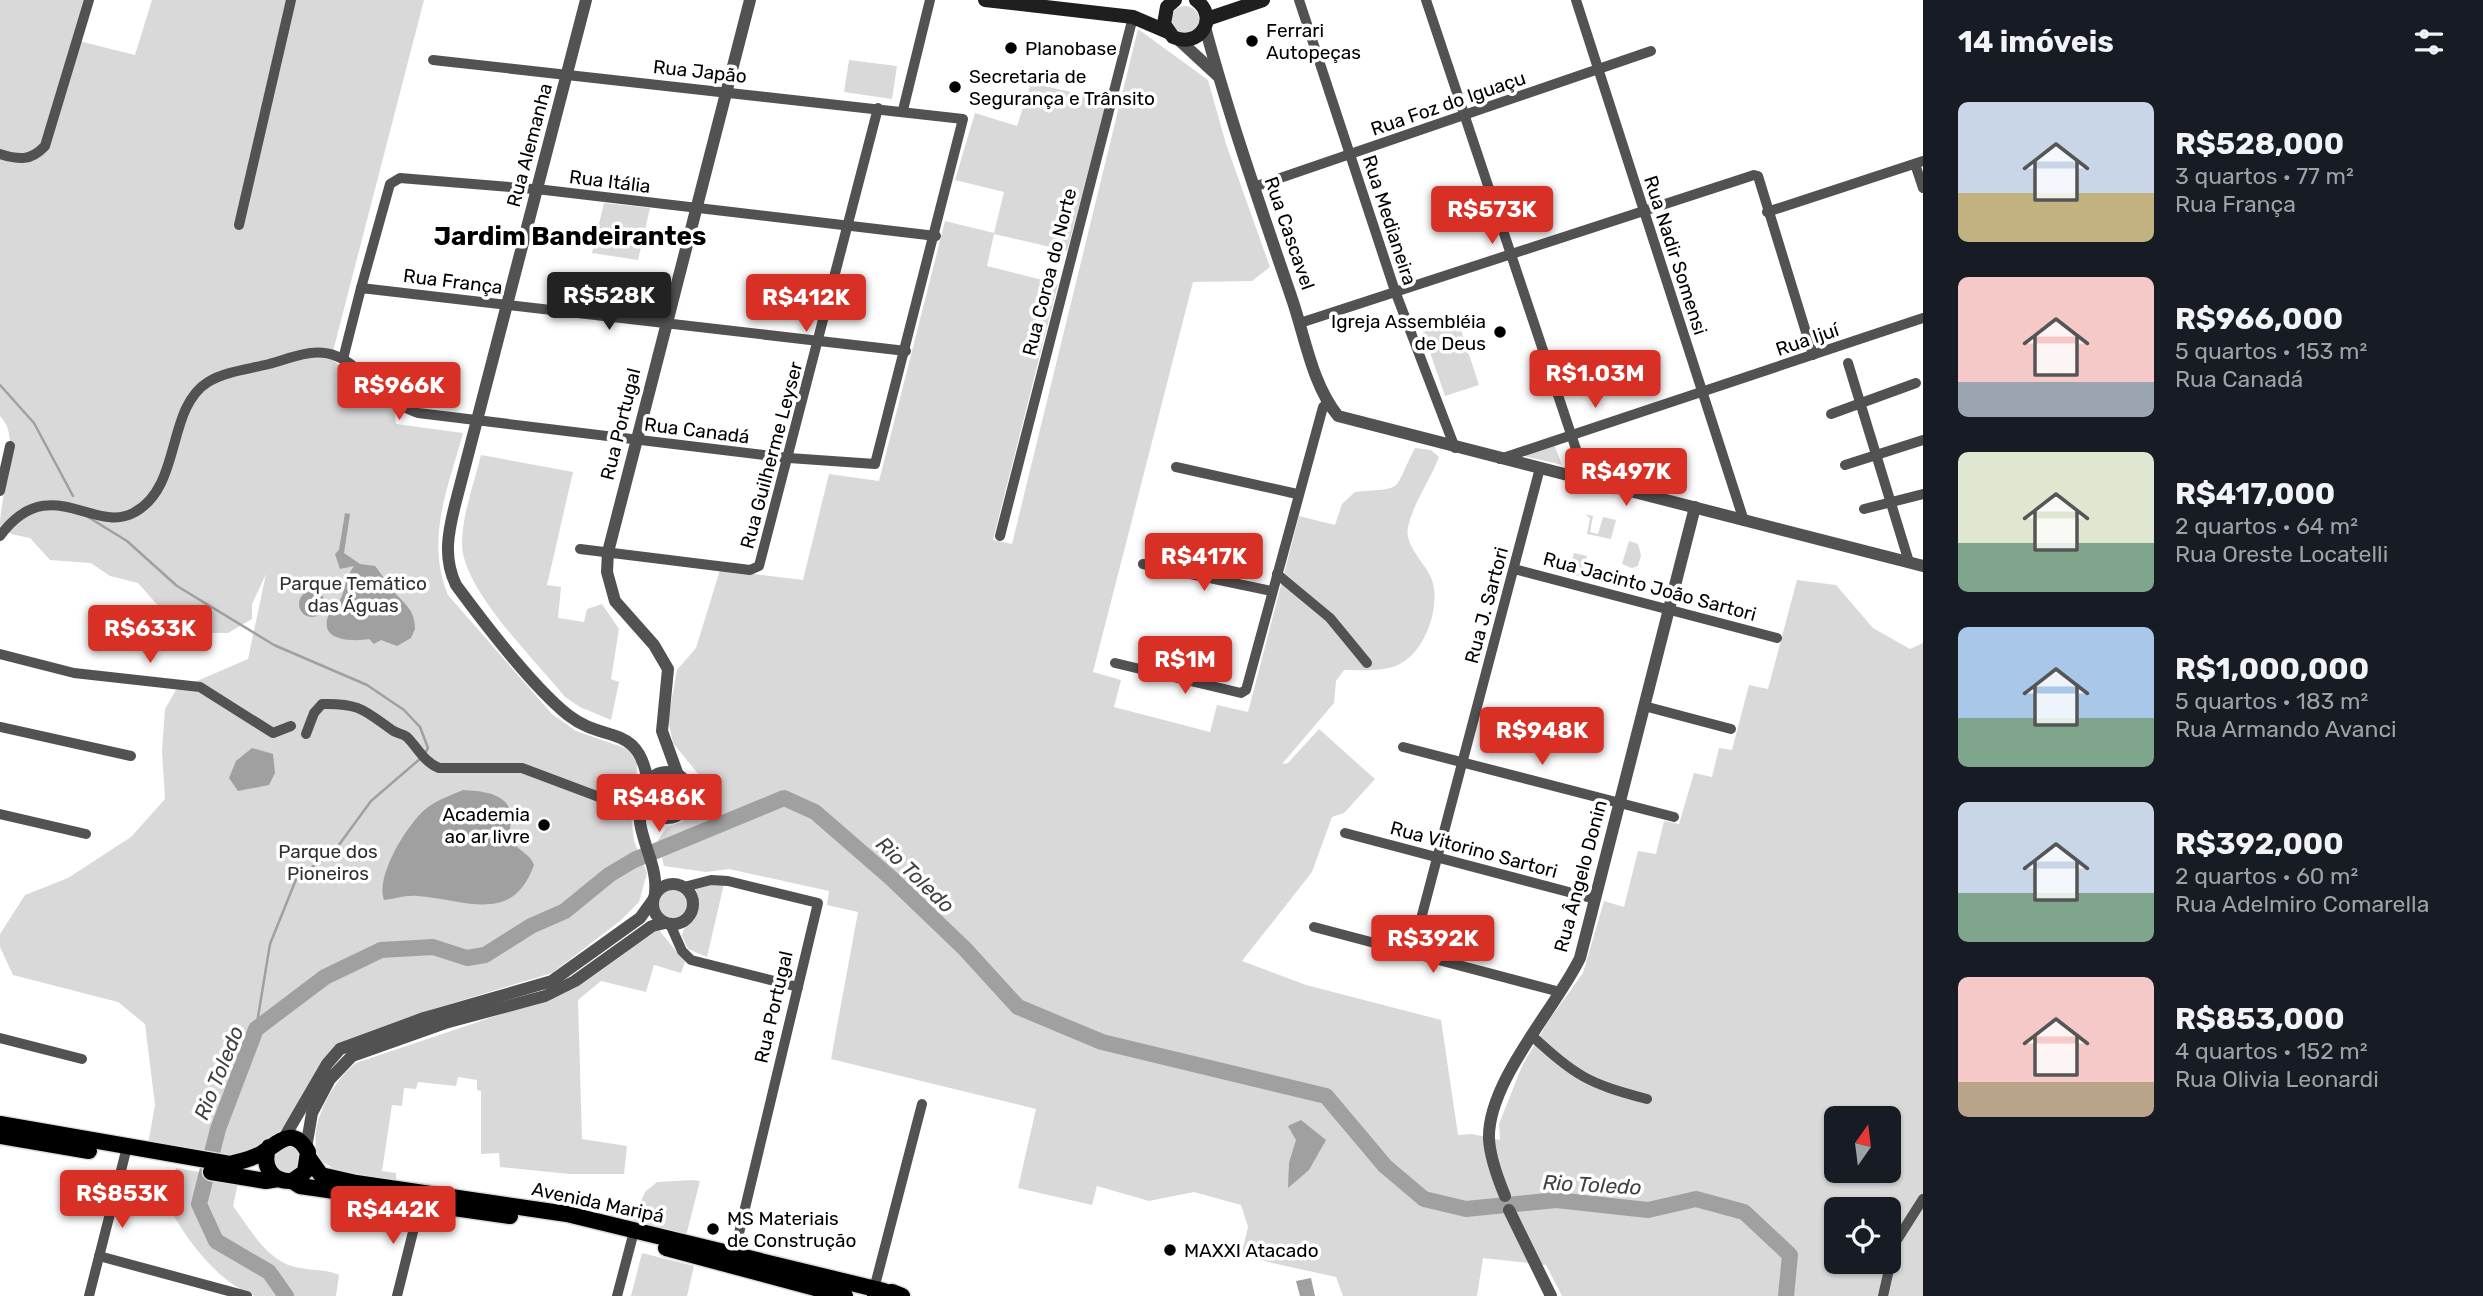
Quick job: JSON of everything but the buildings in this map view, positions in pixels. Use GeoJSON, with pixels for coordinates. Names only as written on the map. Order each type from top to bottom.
{"type":"FeatureCollection","features":[{"type":"Feature","properties":{"kind":"main road"},"geometry":{"type":"LineString","coordinates":[[985,0],[1133,17],[1173,36],[1196,38],[1206,23],[1263,0]]}},
{"type":"Feature","properties":{"kind":"main road"},"geometry":{"type":"LineString","coordinates":[[1168,0],[1164,14],[1173,36]]}},
{"type":"Feature","properties":{"kind":"main road"},"geometry":{"type":"LineString","coordinates":[[1200,1],[1206,23]]}},
{"type":"Feature","properties":{"kind":"main road","name":"Avenida Maripá"},"geometry":{"type":"LineString","coordinates":[[0,1124],[126,1152]]}},
{"type":"Feature","properties":{"kind":"main road","name":"Avenida Maripá"},"geometry":{"type":"LineString","coordinates":[[0,1136],[126,1152],[228,1169],[265,1181],[285,1180],[300,1186],[568,1225],[845,1296]]}},
{"type":"Feature","properties":{"kind":"main road"},"geometry":{"type":"LineString","coordinates":[[228,1169],[284,1138],[298,1141],[308,1153],[305,1172],[285,1180],[268,1169],[266,1154],[269,1147]]}},
{"type":"Feature","properties":{"kind":"main road","name":"Avenida Maripá"},"geometry":{"type":"LineString","coordinates":[[308,1153],[321,1175],[356,1183],[567,1214],[902,1296]]}},
{"type":"Feature","properties":{"kind":"street"},"geometry":{"type":"LineString","coordinates":[[0,155],[23,159],[36,156],[45,146],[89,0]]}},
{"type":"Feature","properties":{"kind":"street"},"geometry":{"type":"LineString","coordinates":[[239,225],[291,0]]}},
{"type":"Feature","properties":{"kind":"street","name":"Rua Alemanha"},"geometry":{"type":"LineString","coordinates":[[586,0],[449,528],[449,570],[477,613],[569,716],[585,725],[620,736],[633,744],[645,765],[643,797]]}},
{"type":"Feature","properties":{"kind":"street","name":"Rua Portugal"},"geometry":{"type":"LineString","coordinates":[[678,775],[663,737],[662,721],[668,669],[654,645],[615,601],[607,572],[608,552],[750,0]]}},
{"type":"Feature","properties":{"kind":"street"},"geometry":{"type":"LineString","coordinates":[[903,110],[930,0]]}},
{"type":"Feature","properties":{"kind":"street","name":"Rua Medianeira"},"geometry":{"type":"LineString","coordinates":[[1299,0],[1395,292],[1455,447]]}},
{"type":"Feature","properties":{"kind":"street"},"geometry":{"type":"LineString","coordinates":[[1426,0],[1587,482]]}},
{"type":"Feature","properties":{"kind":"street","name":"Rua Nadir Somensi"},"geometry":{"type":"LineString","coordinates":[[1576,0],[1744,521]]}},
{"type":"Feature","properties":{"kind":"street","name":"Rua Coroa do Norte"},"geometry":{"type":"LineString","coordinates":[[1000,536],[1133,17]]}},
{"type":"Feature","properties":{"kind":"street","name":"Rua Cascavel"},"geometry":{"type":"LineString","coordinates":[[1206,23],[1218,77],[1328,402],[1338,416],[1455,447]]}},
{"type":"Feature","properties":{"kind":"street","name":"Rua Cascavel"},"geometry":{"type":"LineString","coordinates":[[1173,36],[1218,77]]}},
{"type":"Feature","properties":{"kind":"street","name":"Rua Foz do Iguaçu"},"geometry":{"type":"LineString","coordinates":[[1254,187],[1465,117],[1651,51]]}},
{"type":"Feature","properties":{"kind":"street","name":"Rua Japão"},"geometry":{"type":"LineString","coordinates":[[433,60],[903,110],[963,119],[936,236]]}},
{"type":"Feature","properties":{"kind":"street","name":"Rua Guilherme Leyser"},"geometry":{"type":"LineString","coordinates":[[608,552],[750,569],[759,566],[820,341],[878,108]]}},
{"type":"Feature","properties":{"kind":"street"},"geometry":{"type":"LineString","coordinates":[[1767,212],[1919,162],[1923,188]]}},
{"type":"Feature","properties":{"kind":"street"},"geometry":{"type":"LineString","coordinates":[[1300,323],[1510,252],[1750,176],[1758,176],[1813,355]]}},
{"type":"Feature","properties":{"kind":"street","name":"Rua Itália"},"geometry":{"type":"LineString","coordinates":[[361,288],[390,184],[400,178],[537,190],[936,236]]}},
{"type":"Feature","properties":{"kind":"street"},"geometry":{"type":"LineString","coordinates":[[906,351],[936,236]]}},
{"type":"Feature","properties":{"kind":"street"},"geometry":{"type":"LineString","coordinates":[[343,359],[361,288]]}},
{"type":"Feature","properties":{"kind":"street","name":"Rua França"},"geometry":{"type":"LineString","coordinates":[[361,288],[906,351]]}},
{"type":"Feature","properties":{"kind":"street","name":"Rua Ijuí"},"geometry":{"type":"LineString","coordinates":[[1500,459],[1923,318]]}},
{"type":"Feature","properties":{"kind":"street","name":"Rua Canadá"},"geometry":{"type":"LineString","coordinates":[[0,536],[11,522],[33,508],[46,505],[109,516],[132,514],[147,505],[160,487],[189,403],[207,382],[226,374],[314,352],[343,359],[399,405],[418,413],[871,466],[877,461],[906,351]]}},
{"type":"Feature","properties":{"kind":"street"},"geometry":{"type":"LineString","coordinates":[[1848,363],[1909,562]]}},
{"type":"Feature","properties":{"kind":"street"},"geometry":{"type":"LineString","coordinates":[[1831,414],[1916,383]]}},
{"type":"Feature","properties":{"kind":"street"},"geometry":{"type":"LineString","coordinates":[[1115,663],[1241,694],[1246,690],[1297,494],[1322,407],[1328,402]]}},
{"type":"Feature","properties":{"kind":"street"},"geometry":{"type":"LineString","coordinates":[[1845,465],[1923,440]]}},
{"type":"Feature","properties":{"kind":"street"},"geometry":{"type":"LineString","coordinates":[[0,491],[10,446]]}},
{"type":"Feature","properties":{"kind":"street"},"geometry":{"type":"LineString","coordinates":[[1455,447],[1923,566]]}},
{"type":"Feature","properties":{"kind":"street"},"geometry":{"type":"LineString","coordinates":[[1176,467],[1297,494]]}},
{"type":"Feature","properties":{"kind":"street","name":"Rua J. Sartori"},"geometry":{"type":"LineString","coordinates":[[1412,953],[1540,468]]}},
{"type":"Feature","properties":{"kind":"street"},"geometry":{"type":"LineString","coordinates":[[1864,509],[1923,494]]}},
{"type":"Feature","properties":{"kind":"street","name":"Rua Ângelo Donin"},"geometry":{"type":"LineString","coordinates":[[1505,1196],[1489,1141],[1490,1124],[1498,1100],[1531,1035],[1580,958],[1695,508]]}},
{"type":"Feature","properties":{"kind":"street"},"geometry":{"type":"LineString","coordinates":[[580,549],[608,552]]}},
{"type":"Feature","properties":{"kind":"street"},"geometry":{"type":"LineString","coordinates":[[1143,564],[1272,592]]}},
{"type":"Feature","properties":{"kind":"street","name":"Rua Jacinto João Sartori"},"geometry":{"type":"LineString","coordinates":[[1514,569],[1777,638]]}},
{"type":"Feature","properties":{"kind":"street"},"geometry":{"type":"LineString","coordinates":[[1277,574],[1329,618],[1367,663]]}},
{"type":"Feature","properties":{"kind":"street"},"geometry":{"type":"LineString","coordinates":[[0,654],[74,673],[200,687],[272,733],[291,726]]}},
{"type":"Feature","properties":{"kind":"street"},"geometry":{"type":"LineString","coordinates":[[306,734],[314,713],[322,704],[349,704],[364,708],[395,732],[404,735],[427,761],[448,770],[483,766],[522,768],[611,800],[643,797]]}},
{"type":"Feature","properties":{"kind":"street"},"geometry":{"type":"LineString","coordinates":[[1644,706],[1731,730]]}},
{"type":"Feature","properties":{"kind":"street"},"geometry":{"type":"LineString","coordinates":[[0,727],[131,756]]}},
{"type":"Feature","properties":{"kind":"street"},"geometry":{"type":"LineString","coordinates":[[1403,747],[1674,817]]}},
{"type":"Feature","properties":{"kind":"street"},"geometry":{"type":"LineString","coordinates":[[645,846],[650,831],[682,813],[690,800],[688,786],[678,775],[658,774],[643,797],[645,846],[654,867],[655,914],[668,923],[682,951],[691,960],[798,988]]}},
{"type":"Feature","properties":{"kind":"street"},"geometry":{"type":"LineString","coordinates":[[643,797],[650,812],[669,818]]}},
{"type":"Feature","properties":{"kind":"street"},"geometry":{"type":"LineString","coordinates":[[0,814],[86,834]]}},
{"type":"Feature","properties":{"kind":"street","name":"Rua Vitorino Sartori"},"geometry":{"type":"LineString","coordinates":[[1345,833],[1595,899]]}},
{"type":"Feature","properties":{"kind":"street"},"geometry":{"type":"LineString","coordinates":[[308,1153],[312,1112],[330,1079],[352,1056],[445,1023],[545,996],[575,981],[652,926],[685,920],[693,910],[692,897],[654,867]]}},
{"type":"Feature","properties":{"kind":"street","name":"Rua Portugal"},"geometry":{"type":"LineString","coordinates":[[678,885],[718,880],[817,901],[734,1254]]}},
{"type":"Feature","properties":{"kind":"street"},"geometry":{"type":"LineString","coordinates":[[284,1138],[327,1065],[340,1049],[424,1017],[552,981],[640,918],[654,897],[678,885]]}},
{"type":"Feature","properties":{"kind":"street"},"geometry":{"type":"LineString","coordinates":[[1314,927],[1560,992]]}},
{"type":"Feature","properties":{"kind":"street"},"geometry":{"type":"LineString","coordinates":[[1531,1035],[1571,1072],[1594,1084],[1647,1098]]}},
{"type":"Feature","properties":{"kind":"street"},"geometry":{"type":"LineString","coordinates":[[0,1038],[82,1059]]}},
{"type":"Feature","properties":{"kind":"street"},"geometry":{"type":"LineString","coordinates":[[877,1292],[922,1104]]}},
{"type":"Feature","properties":{"kind":"street"},"geometry":{"type":"LineString","coordinates":[[89,1296],[126,1152]]}},
{"type":"Feature","properties":{"kind":"street"},"geometry":{"type":"LineString","coordinates":[[1505,1196],[1550,1296]]}},
{"type":"Feature","properties":{"kind":"street"},"geometry":{"type":"LineString","coordinates":[[1883,1296],[1895,1243],[1923,1199]]}},
{"type":"Feature","properties":{"kind":"street"},"geometry":{"type":"LineString","coordinates":[[397,1296],[420,1204]]}},
{"type":"Feature","properties":{"kind":"street"},"geometry":{"type":"LineString","coordinates":[[617,1296],[632,1240]]}},
{"type":"Feature","properties":{"kind":"street"},"geometry":{"type":"LineString","coordinates":[[99,1256],[247,1296]]}},
{"type":"Feature","properties":{"kind":"green space"},"geometry":{"type":"Polygon","coordinates":[[[0,0],[87,0],[75,40],[135,55],[152,0],[424,0],[331,359],[394,407],[396,424],[463,433],[441,514],[439,534],[441,574],[448,595],[552,714],[576,731],[628,749],[637,763],[636,783],[622,797],[622,810],[631,815],[634,841],[647,873],[639,902],[620,921],[552,973],[433,1009],[342,1042],[284,1127],[264,1144],[230,1164],[147,1150],[155,1105],[145,1024],[118,1002],[13,975],[0,947],[0,934],[25,895],[68,878],[131,837],[165,799],[162,751],[165,709],[176,690],[248,659],[266,574],[252,604],[252,619],[228,633],[209,633],[187,628],[160,608],[138,583],[110,576],[91,563],[50,560],[30,538],[11,534],[0,526],[9,467],[10,438],[7,426],[0,416],[0,0]]]}},
{"type":"Feature","properties":{"kind":"green space"},"geometry":{"type":"Polygon","coordinates":[[[1185,6],[1195,10],[1199,20],[1195,30],[1185,34],[1175,30],[1171,20],[1175,10],[1185,6]]]}},
{"type":"Feature","properties":{"kind":"green space"},"geometry":{"type":"Polygon","coordinates":[[[1138,29],[1208,80],[1226,144],[1270,267],[1252,281],[1193,282],[1093,672],[1121,680],[1114,707],[1210,732],[1217,705],[1248,712],[1299,516],[1335,525],[1342,504],[1355,492],[1391,488],[1396,485],[1415,448],[1431,450],[1439,457],[1408,527],[1409,541],[1432,580],[1434,591],[1432,616],[1423,640],[1408,659],[1398,665],[1378,670],[1344,670],[1336,681],[1334,703],[1282,764],[1288,763],[1319,729],[1375,779],[1344,813],[1332,817],[1312,872],[1242,961],[1306,985],[1441,1020],[1458,1135],[1472,1134],[1500,1140],[1499,1124],[1522,1066],[1549,1020],[1583,973],[1604,901],[1624,907],[1638,851],[1656,854],[1664,821],[1679,824],[1694,773],[1712,777],[1719,748],[1732,750],[1749,685],[1768,689],[1797,580],[1836,585],[1873,628],[1910,649],[1923,643],[1923,1296],[1562,1296],[1546,1265],[1483,1258],[1477,1296],[1343,1296],[1336,1277],[1241,1256],[1248,1227],[1241,1205],[1194,1192],[1149,1201],[1097,1186],[1092,1205],[1018,1188],[1036,1109],[831,1059],[858,912],[827,905],[829,891],[729,869],[706,872],[664,866],[658,840],[667,827],[682,822],[696,811],[702,795],[699,775],[673,743],[668,720],[677,670],[696,648],[720,570],[803,580],[829,474],[879,481],[945,221],[994,233],[1004,192],[955,180],[975,113],[1017,126],[1031,83],[1107,100],[1067,251],[994,234],[987,266],[1058,284],[993,540],[1012,544],[1138,29]]]}},
{"type":"Feature","properties":{"kind":"green space"},"geometry":{"type":"Polygon","coordinates":[[[849,60],[897,66],[892,99],[844,92],[849,60]]]}},
{"type":"Feature","properties":{"kind":"green space"},"geometry":{"type":"Polygon","coordinates":[[[604,203],[650,208],[638,260],[592,253],[604,203]]]}},
{"type":"Feature","properties":{"kind":"green space"},"geometry":{"type":"Polygon","coordinates":[[[1458,321],[1479,385],[1445,396],[1423,332],[1458,321]]]}},
{"type":"Feature","properties":{"kind":"green space"},"geometry":{"type":"Polygon","coordinates":[[[1553,442],[1562,465],[1520,455],[1553,442]]]}},
{"type":"Feature","properties":{"kind":"green space"},"geometry":{"type":"Polygon","coordinates":[[[481,455],[573,472],[547,585],[561,587],[558,618],[584,622],[587,609],[602,604],[619,629],[611,679],[619,682],[611,720],[580,707],[565,697],[503,624],[474,582],[465,562],[462,544],[466,511],[481,455]]]}},
{"type":"Feature","properties":{"kind":"green space"},"geometry":{"type":"Polygon","coordinates":[[[1585,514],[1593,516],[1590,532],[1598,534],[1603,517],[1616,520],[1611,539],[1587,534],[1590,518],[1585,514]]]}},
{"type":"Feature","properties":{"kind":"green space"},"geometry":{"type":"Polygon","coordinates":[[[1629,541],[1638,544],[1641,555],[1638,566],[1632,568],[1622,564],[1629,541]]]}},
{"type":"Feature","properties":{"kind":"green space"},"geometry":{"type":"Polygon","coordinates":[[[1574,553],[1587,556],[1582,577],[1568,574],[1574,553]]]}},
{"type":"Feature","properties":{"kind":"green space"},"geometry":{"type":"Polygon","coordinates":[[[724,884],[707,957],[688,949],[682,936],[698,900],[694,886],[724,884]]]}},
{"type":"Feature","properties":{"kind":"green space"},"geometry":{"type":"Polygon","coordinates":[[[673,886],[684,891],[689,902],[684,913],[673,918],[662,913],[657,902],[662,891],[673,886]]]}},
{"type":"Feature","properties":{"kind":"green space"},"geometry":{"type":"Polygon","coordinates":[[[659,930],[685,962],[681,973],[654,965],[646,992],[601,981],[578,1000],[582,1139],[627,1146],[624,1174],[570,1174],[500,1167],[499,1153],[481,1154],[481,1091],[477,1090],[477,1080],[458,1077],[456,1086],[418,1082],[416,1089],[404,1088],[402,1106],[392,1105],[382,1171],[396,1173],[396,1181],[339,1172],[320,1160],[316,1135],[323,1107],[338,1081],[356,1063],[558,995],[649,933],[659,930]]]}},
{"type":"Feature","properties":{"kind":"green space"},"geometry":{"type":"Polygon","coordinates":[[[292,1142],[304,1158],[296,1172],[286,1174],[276,1169],[271,1155],[292,1142]]]}},
{"type":"Feature","properties":{"kind":"green space"},"geometry":{"type":"Polygon","coordinates":[[[176,1168],[239,1179],[233,1206],[261,1244],[289,1265],[339,1275],[336,1296],[255,1296],[227,1280],[191,1242],[165,1200],[176,1168]]]}},
{"type":"Feature","properties":{"kind":"green space"},"geometry":{"type":"Polygon","coordinates":[[[700,1181],[686,1236],[632,1223],[645,1192],[657,1182],[700,1181]]]}},
{"type":"Feature","properties":{"kind":"green space"},"geometry":{"type":"Polygon","coordinates":[[[642,1253],[694,1266],[687,1296],[631,1296],[642,1253]]]}},
{"type":"Feature","properties":{"kind":"shaded area"},"geometry":{"type":"Polygon","coordinates":[[[345,513],[350,514],[344,553],[360,564],[375,566],[413,617],[415,629],[411,638],[397,646],[381,640],[374,644],[369,639],[346,640],[332,635],[328,630],[329,614],[341,598],[354,566],[340,569],[335,554],[339,550],[345,513]]]}},
{"type":"Feature","properties":{"kind":"shaded area"},"geometry":{"type":"Polygon","coordinates":[[[312,591],[321,595],[325,604],[321,613],[312,617],[303,613],[299,604],[303,595],[312,591]]]}},
{"type":"Feature","properties":{"kind":"shaded area"},"geometry":{"type":"Polygon","coordinates":[[[252,748],[273,754],[275,773],[269,785],[238,791],[229,778],[236,761],[252,748]]]}},
{"type":"Feature","properties":{"kind":"shaded area"},"geometry":{"type":"Polygon","coordinates":[[[667,778],[678,782],[682,793],[678,804],[667,808],[656,804],[652,793],[656,782],[667,778]]]}},
{"type":"Feature","properties":{"kind":"shaded area"},"geometry":{"type":"Polygon","coordinates":[[[463,790],[494,795],[506,803],[510,810],[512,840],[534,865],[525,884],[513,896],[500,902],[485,904],[417,896],[384,900],[384,877],[395,850],[411,824],[428,807],[463,790]]]}},
{"type":"Feature","properties":{"kind":"shaded area"},"geometry":{"type":"Polygon","coordinates":[[[1301,1120],[1326,1140],[1309,1170],[1288,1188],[1289,1163],[1296,1140],[1288,1126],[1301,1120]]]}},
{"type":"Feature","properties":{"kind":"shaded area"},"geometry":{"type":"Polygon","coordinates":[[[1311,1278],[1315,1296],[1300,1296],[1296,1281],[1311,1278]]]}},
{"type":"Feature","properties":{"kind":"waterway"},"geometry":{"type":"LineString","coordinates":[[0,385],[34,423],[73,496]]}},
{"type":"Feature","properties":{"kind":"waterway"},"geometry":{"type":"LineString","coordinates":[[88,517],[127,541],[177,586],[274,645],[367,685],[404,710],[420,727],[428,748],[425,753]]}},
{"type":"Feature","properties":{"kind":"waterway"},"geometry":{"type":"LineString","coordinates":[[256,1029],[270,944],[297,877],[333,853],[371,801],[421,758]]}},
{"type":"Feature","properties":{"kind":"waterway","name":"Rio Toledo"},"geometry":{"type":"LineString","coordinates":[[286,1296],[269,1272],[216,1241],[199,1204],[218,1129],[256,1029],[325,977],[381,950],[433,947],[467,958],[485,955],[531,926],[565,911],[609,875],[634,860],[784,798],[815,812],[891,878],[965,949],[1018,1007],[1102,1042],[1326,1096],[1385,1166],[1424,1199],[1466,1209],[1556,1200],[1648,1210],[1696,1199],[1744,1212],[1790,1255],[1786,1296]]}},
{"type":"Feature","properties":{"kind":"place","name":"Ferrari Autopeças"},"geometry":{"type":"Point","coordinates":[1252,41]}},
{"type":"Feature","properties":{"kind":"place","name":"Planobase"},"geometry":{"type":"Point","coordinates":[1011,48]}},
{"type":"Feature","properties":{"kind":"place","name":"Secretaria de Segurança e Trânsito"},"geometry":{"type":"Point","coordinates":[955,87]}},
{"type":"Feature","properties":{"kind":"place","name":"Igreja Assembléia de Deus"},"geometry":{"type":"Point","coordinates":[1500,332]}},
{"type":"Feature","properties":{"kind":"place","name":"Academia ao ar livre"},"geometry":{"type":"Point","coordinates":[544,825]}},
{"type":"Feature","properties":{"kind":"place","name":"MS Materiais de Construção"},"geometry":{"type":"Point","coordinates":[713,1229]}},
{"type":"Feature","properties":{"kind":"place","name":"MAXXI Atacado"},"geometry":{"type":"Point","coordinates":[1170,1250]}},
{"type":"Feature","properties":{"kind":"district","name":"Jardim Bandeirantes"},"geometry":{"type":"Point","coordinates":[570,236]}},
{"type":"Feature","properties":{"kind":"park label","name":"Parque Temático das Águas"},"geometry":{"type":"Point","coordinates":[353,594]}},
{"type":"Feature","properties":{"kind":"park label","name":"Parque dos Pioneiros"},"geometry":{"type":"Point","coordinates":[328,862]}}]}
